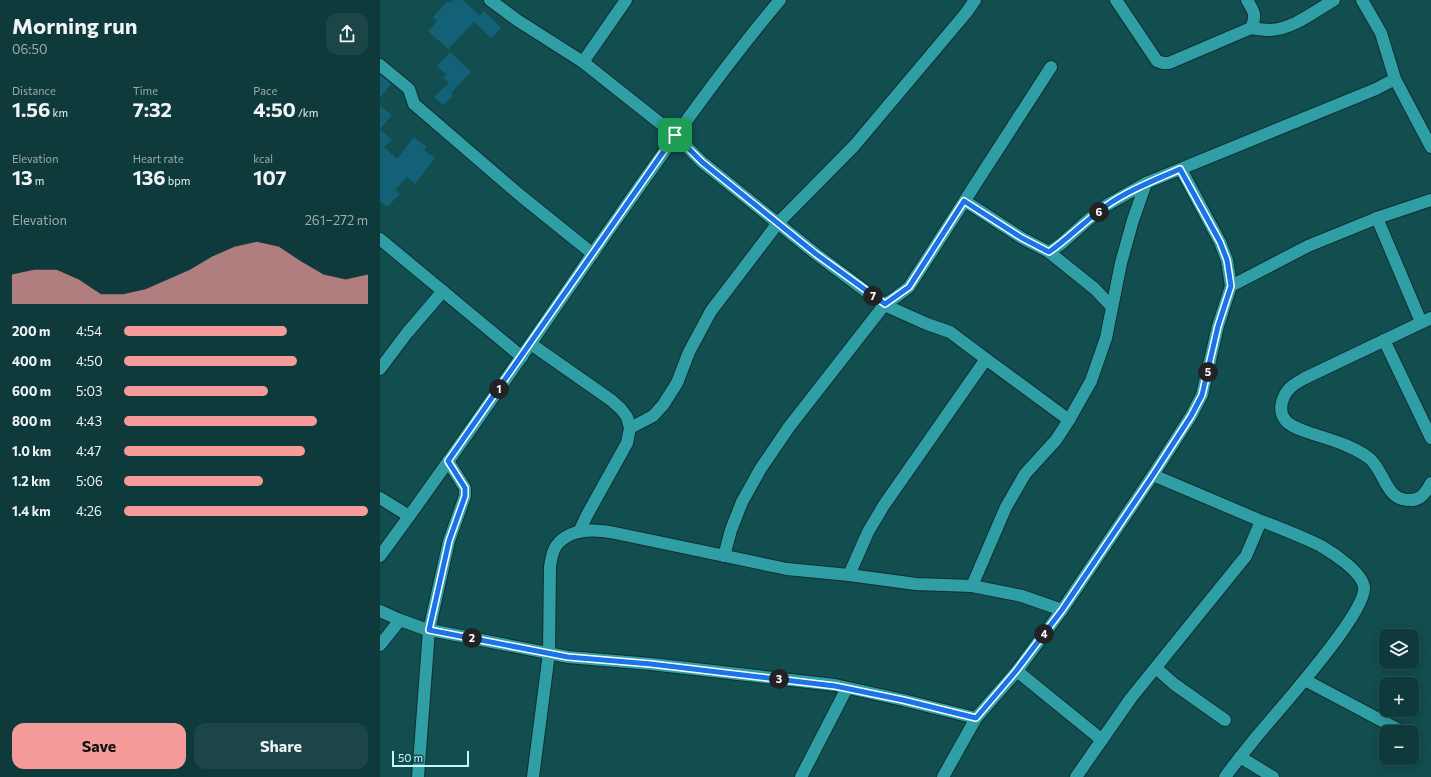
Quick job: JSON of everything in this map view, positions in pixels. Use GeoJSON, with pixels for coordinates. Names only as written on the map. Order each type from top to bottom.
{"type":"FeatureCollection","features":[{"type":"Feature","properties":{"kind":"street"},"geometry":{"type":"LineString","coordinates":[[490,0],[517,20],[582,62],[675,135],[702,162],[816,254],[885,304],[927,324],[950,332],[1069,420]]}},
{"type":"Feature","properties":{"kind":"street"},"geometry":{"type":"LineString","coordinates":[[582,62],[626,0]]}},
{"type":"Feature","properties":{"kind":"street"},"geometry":{"type":"LineString","coordinates":[[380,556],[522,357],[675,135],[758,26],[780,0]]}},
{"type":"Feature","properties":{"kind":"street"},"geometry":{"type":"LineString","coordinates":[[630,428],[653,416],[663,405],[677,383],[689,352],[712,311],[778,223],[854,146],[966,13],[975,0]]}},
{"type":"Feature","properties":{"kind":"street"},"geometry":{"type":"LineString","coordinates":[[1116,0],[1157,61],[1163,64],[1169,63],[1251,28],[1270,30],[1281,28],[1298,21],[1334,0]]}},
{"type":"Feature","properties":{"kind":"street"},"geometry":{"type":"LineString","coordinates":[[1248,0],[1254,12],[1255,20],[1251,28]]}},
{"type":"Feature","properties":{"kind":"street"},"geometry":{"type":"LineString","coordinates":[[1362,0],[1381,33],[1395,79],[1431,147]]}},
{"type":"Feature","properties":{"kind":"street"},"geometry":{"type":"LineString","coordinates":[[380,64],[409,89],[414,104],[520,196],[593,254]]}},
{"type":"Feature","properties":{"kind":"street"},"geometry":{"type":"LineString","coordinates":[[724,556],[731,530],[742,502],[761,468],[789,427],[885,304],[909,287],[1051,67]]}},
{"type":"Feature","properties":{"kind":"street"},"geometry":{"type":"LineString","coordinates":[[1049,252],[1061,244],[1107,205],[1146,183],[1376,89],[1395,79]]}},
{"type":"Feature","properties":{"kind":"street"},"geometry":{"type":"LineString","coordinates":[[943,777],[976,718],[1016,671],[1062,610],[1153,475],[1191,416],[1202,395],[1218,326],[1231,286],[1227,260],[1220,242],[1180,169]]}},
{"type":"Feature","properties":{"kind":"street"},"geometry":{"type":"LineString","coordinates":[[972,586],[1006,506],[1025,474],[1056,440],[1091,381],[1106,338],[1121,263],[1133,220],[1146,183]]}},
{"type":"Feature","properties":{"kind":"street"},"geometry":{"type":"LineString","coordinates":[[1231,286],[1308,246],[1377,218],[1431,200]]}},
{"type":"Feature","properties":{"kind":"street"},"geometry":{"type":"LineString","coordinates":[[964,201],[1022,238],[1049,252],[1095,289],[1112,306]]}},
{"type":"Feature","properties":{"kind":"street"},"geometry":{"type":"LineString","coordinates":[[1377,218],[1426,320],[1305,378],[1290,388],[1282,399],[1281,411],[1286,421],[1296,428],[1351,448],[1370,459],[1395,496],[1404,500],[1415,500],[1423,496],[1431,483]]}},
{"type":"Feature","properties":{"kind":"street"},"geometry":{"type":"LineString","coordinates":[[380,239],[522,357]]}},
{"type":"Feature","properties":{"kind":"street"},"geometry":{"type":"LineString","coordinates":[[380,369],[407,333],[443,291]]}},
{"type":"Feature","properties":{"kind":"street"},"geometry":{"type":"LineString","coordinates":[[1384,340],[1431,438]]}},
{"type":"Feature","properties":{"kind":"street"},"geometry":{"type":"LineString","coordinates":[[531,344],[611,400],[627,417],[630,428],[627,443],[579,532]]}},
{"type":"Feature","properties":{"kind":"street"},"geometry":{"type":"LineString","coordinates":[[849,575],[868,532],[884,505],[986,359]]}},
{"type":"Feature","properties":{"kind":"street"},"geometry":{"type":"LineString","coordinates":[[418,777],[429,630],[449,541],[465,496],[465,488],[448,461]]}},
{"type":"Feature","properties":{"kind":"street"},"geometry":{"type":"LineString","coordinates":[[1153,475],[1261,521],[1291,532],[1322,547],[1346,563],[1359,578],[1364,587],[1362,598],[1356,612],[1305,680],[1225,777]]}},
{"type":"Feature","properties":{"kind":"street"},"geometry":{"type":"LineString","coordinates":[[380,498],[410,516]]}},
{"type":"Feature","properties":{"kind":"street"},"geometry":{"type":"LineString","coordinates":[[1076,777],[1131,698],[1246,556],[1261,521]]}},
{"type":"Feature","properties":{"kind":"street"},"geometry":{"type":"LineString","coordinates":[[536,776],[549,653],[550,567],[552,554],[556,546],[561,541],[579,532],[591,530],[615,533],[787,569],[849,575],[916,584],[972,586],[1022,596],[1062,610]]}},
{"type":"Feature","properties":{"kind":"street"},"geometry":{"type":"LineString","coordinates":[[380,610],[400,620],[429,630],[568,657],[745,674],[847,688],[976,718]]}},
{"type":"Feature","properties":{"kind":"street"},"geometry":{"type":"LineString","coordinates":[[380,645],[400,620]]}},
{"type":"Feature","properties":{"kind":"street"},"geometry":{"type":"LineString","coordinates":[[1156,668],[1174,684],[1225,720]]}},
{"type":"Feature","properties":{"kind":"street"},"geometry":{"type":"LineString","coordinates":[[1016,671],[1102,740]]}},
{"type":"Feature","properties":{"kind":"street"},"geometry":{"type":"LineString","coordinates":[[1305,680],[1390,725]]}},
{"type":"Feature","properties":{"kind":"street"},"geometry":{"type":"LineString","coordinates":[[801,777],[847,688]]}},
{"type":"Feature","properties":{"kind":"street"},"geometry":{"type":"LineString","coordinates":[[1240,757],[1273,777]]}},
{"type":"Feature","properties":{"kind":"building"},"geometry":{"type":"Polygon","coordinates":[[[453,0],[463,0],[480,16],[484,11],[501,28],[491,38],[474,22],[448,49],[428,31],[437,21],[433,17],[448,1],[450,3],[453,0]]]}},
{"type":"Feature","properties":{"kind":"building"},"geometry":{"type":"Polygon","coordinates":[[[450,52],[471,72],[451,93],[453,96],[443,105],[434,97],[449,83],[443,78],[447,75],[437,66],[450,52]]]}},
{"type":"Feature","properties":{"kind":"building"},"geometry":{"type":"Polygon","coordinates":[[[380,75],[391,84],[380,98],[380,75]]]}},
{"type":"Feature","properties":{"kind":"building"},"geometry":{"type":"Polygon","coordinates":[[[380,106],[392,115],[380,129],[380,106]]]}},
{"type":"Feature","properties":{"kind":"building"},"geometry":{"type":"Polygon","coordinates":[[[380,129],[392,140],[384,147],[397,159],[414,137],[427,147],[424,150],[435,158],[415,184],[407,177],[395,190],[400,194],[387,207],[380,201],[380,129]]]}},
{"type":"Feature","properties":{"kind":"route"},"geometry":{"type":"LineString","coordinates":[[675,135],[702,162],[816,254],[876,299],[885,304],[909,287],[964,201],[1022,238],[1049,252],[1061,244],[1107,205],[1146,183],[1180,169],[1220,242],[1227,260],[1231,286],[1218,326],[1202,395],[1191,416],[1153,475],[1062,610],[1016,671],[976,718],[903,700],[835,686],[745,674],[568,657],[429,630],[449,541],[465,496],[465,488],[448,461],[522,357],[675,135]]}}]}
